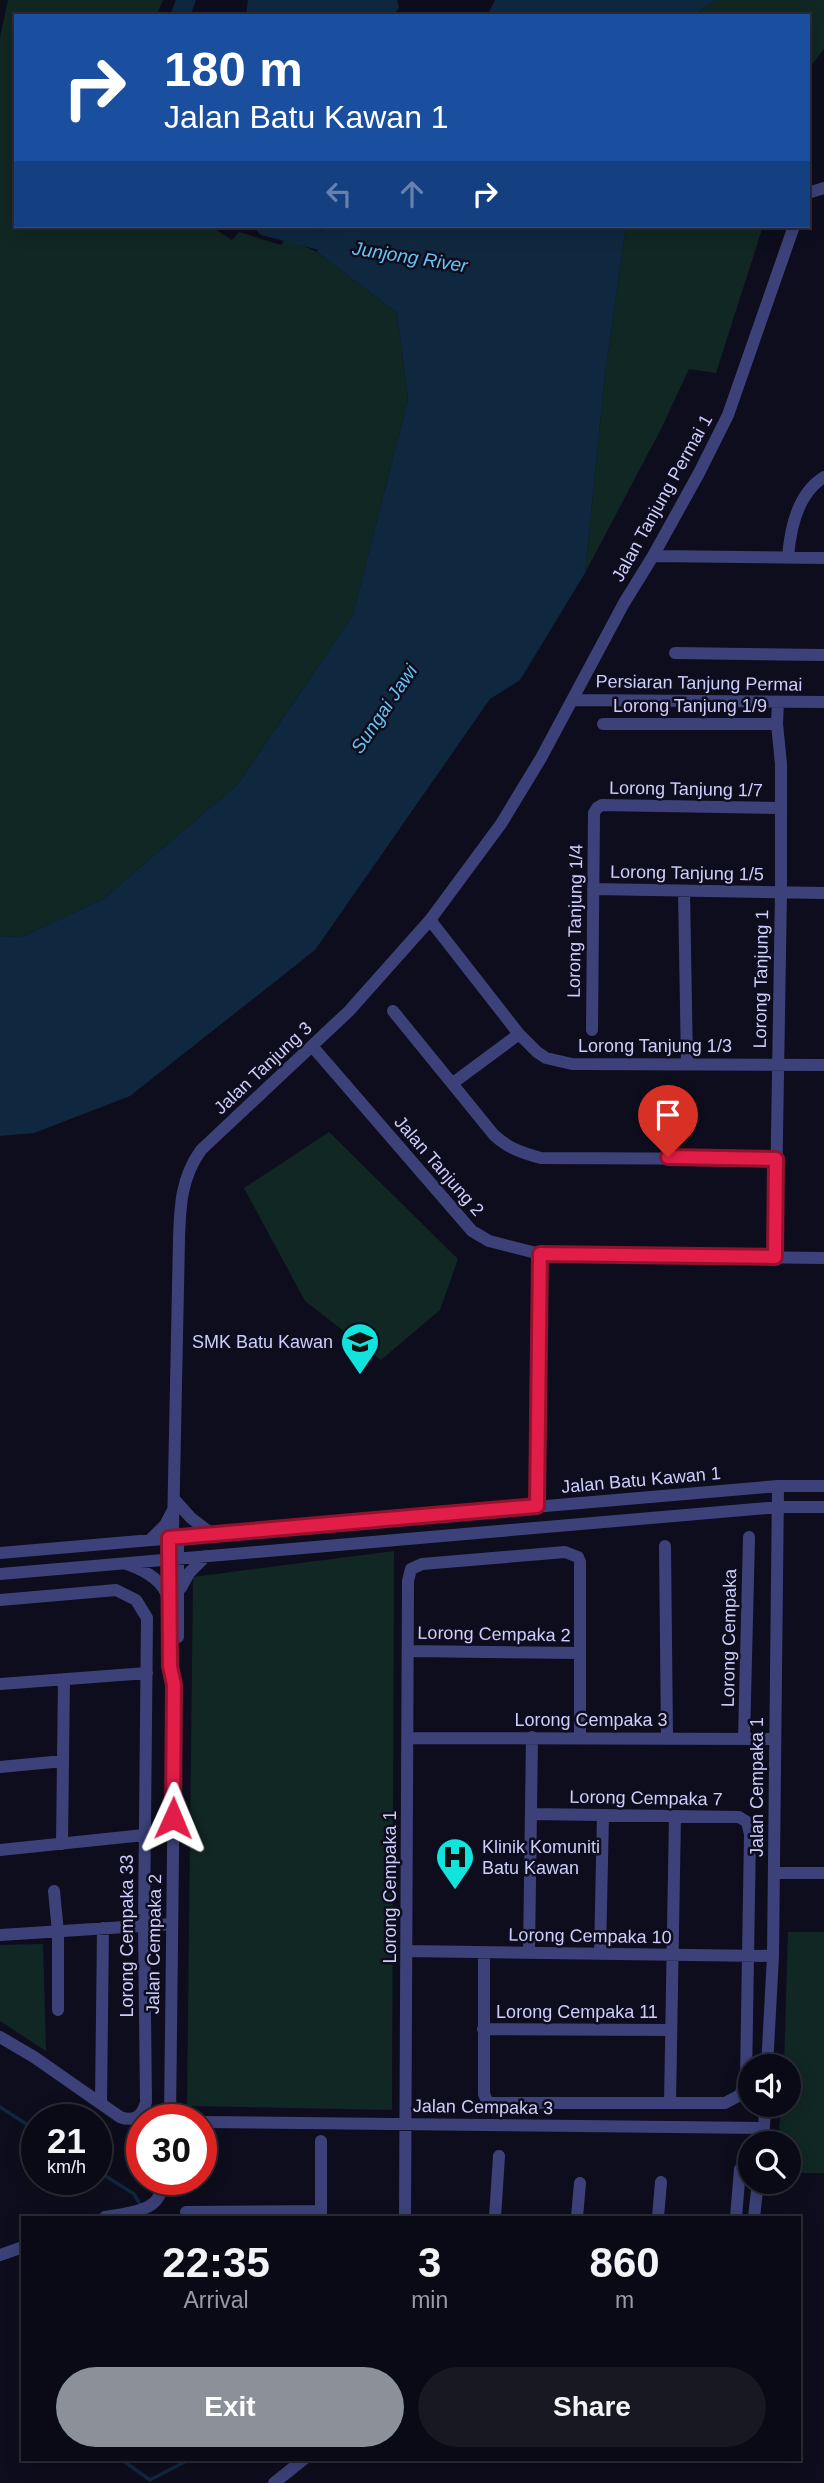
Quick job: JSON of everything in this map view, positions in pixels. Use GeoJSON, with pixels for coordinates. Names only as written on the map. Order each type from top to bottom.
{"type":"FeatureCollection","features":[{"type":"Feature","properties":{"kind":"street","name":"Jalan Tanjung Permai 1"},"geometry":{"type":"LineString","coordinates":[[573,700],[624,603],[699,473],[728,415],[793,228]]}},
{"type":"Feature","properties":{"kind":"street"},"geometry":{"type":"LineString","coordinates":[[788,558],[789,540],[802,502],[813,483],[824,477]]}},
{"type":"Feature","properties":{"kind":"street"},"geometry":{"type":"LineString","coordinates":[[653,556],[824,558]]}},
{"type":"Feature","properties":{"kind":"street"},"geometry":{"type":"LineString","coordinates":[[675,653],[824,655]]}},
{"type":"Feature","properties":{"kind":"street","name":"Persiaran Tanjung Permai"},"geometry":{"type":"LineString","coordinates":[[573,700],[824,702]]}},
{"type":"Feature","properties":{"kind":"street","name":"Jalan Tanjung 3"},"geometry":{"type":"LineString","coordinates":[[173,1535],[180,1200],[191,1164],[201,1150],[349,1012],[430,920],[501,824],[573,700]]}},
{"type":"Feature","properties":{"kind":"street","name":"Lorong Tanjung 1"},"geometry":{"type":"LineString","coordinates":[[775,1257],[781,892],[778,702]]}},
{"type":"Feature","properties":{"kind":"street","name":"Lorong Tanjung 1/9"},"geometry":{"type":"LineString","coordinates":[[603,724],[777,724]]}},
{"type":"Feature","properties":{"kind":"street","name":"Lorong Tanjung 1/7"},"geometry":{"type":"LineString","coordinates":[[594,813],[602,806],[781,808]]}},
{"type":"Feature","properties":{"kind":"street","name":"Lorong Tanjung 1/4"},"geometry":{"type":"LineString","coordinates":[[592,1030],[594,813]]}},
{"type":"Feature","properties":{"kind":"street","name":"Lorong Tanjung 1/5"},"geometry":{"type":"LineString","coordinates":[[593,889],[824,893]]}},
{"type":"Feature","properties":{"kind":"street"},"geometry":{"type":"LineString","coordinates":[[684,891],[687,1064]]}},
{"type":"Feature","properties":{"kind":"street","name":"Lorong Tanjung 1/3"},"geometry":{"type":"LineString","coordinates":[[430,920],[519,1034],[537,1052],[559,1062],[824,1065]]}},
{"type":"Feature","properties":{"kind":"street"},"geometry":{"type":"LineString","coordinates":[[393,1010],[500,1141],[523,1153],[541,1158],[776,1159]]}},
{"type":"Feature","properties":{"kind":"street"},"geometry":{"type":"LineString","coordinates":[[453,1083],[519,1034]]}},
{"type":"Feature","properties":{"kind":"street","name":"Jalan Tanjung 2"},"geometry":{"type":"LineString","coordinates":[[312,1046],[472,1231],[489,1241],[540,1254],[824,1258]]}},
{"type":"Feature","properties":{"kind":"street"},"geometry":{"type":"LineString","coordinates":[[537,1506],[540,1254]]}},
{"type":"Feature","properties":{"kind":"street","name":"Jalan Batu Kawan 1"},"geometry":{"type":"LineString","coordinates":[[0,1553],[150,1540],[173,1535],[212,1534],[778,1486],[824,1486]]}},
{"type":"Feature","properties":{"kind":"street","name":"Jalan Cempaka 1"},"geometry":{"type":"LineString","coordinates":[[769,2054],[773,1956],[778,1486]]}},
{"type":"Feature","properties":{"kind":"street"},"geometry":{"type":"LineString","coordinates":[[150,1540],[165,1525],[174,1503],[212,1534]]}},
{"type":"Feature","properties":{"kind":"street"},"geometry":{"type":"LineString","coordinates":[[0,1574],[779,1507],[824,1507]]}},
{"type":"Feature","properties":{"kind":"street","name":"Jalan Cempaka 2"},"geometry":{"type":"LineString","coordinates":[[170,2104],[174,1685],[178,1665],[179,1593],[173,1535]]}},
{"type":"Feature","properties":{"kind":"street","name":"Lorong Cempaka"},"geometry":{"type":"LineString","coordinates":[[744,1739],[749,1537]]}},
{"type":"Feature","properties":{"kind":"street"},"geometry":{"type":"LineString","coordinates":[[665,1546],[667,1738]]}},
{"type":"Feature","properties":{"kind":"street","name":"Lorong Cempaka 1"},"geometry":{"type":"LineString","coordinates":[[405,2216],[408,1575],[411,1569],[422,1564],[565,1552],[575,1555],[580,1562],[580,1653]]}},
{"type":"Feature","properties":{"kind":"street"},"geometry":{"type":"LineString","coordinates":[[179,1593],[189,1573],[206,1556]]}},
{"type":"Feature","properties":{"kind":"street","name":"Jalan Cempaka 2"},"geometry":{"type":"LineString","coordinates":[[174,1559],[170,1605],[170,1666],[174,1685]]}},
{"type":"Feature","properties":{"kind":"street"},"geometry":{"type":"LineString","coordinates":[[124,1563],[155,1578],[166,1591],[170,1605]]}},
{"type":"Feature","properties":{"kind":"street","name":"Lorong Cempaka 33"},"geometry":{"type":"LineString","coordinates":[[0,1600],[116,1590],[136,1600],[147,1618],[144,1835],[146,2102],[144,2111],[137,2118],[128,2120],[101,2103]]}},
{"type":"Feature","properties":{"kind":"street","name":"Lorong Cempaka 2"},"geometry":{"type":"LineString","coordinates":[[408,1651],[580,1653]]}},
{"type":"Feature","properties":{"kind":"street"},"geometry":{"type":"LineString","coordinates":[[580,1653],[580,1737]]}},
{"type":"Feature","properties":{"kind":"street"},"geometry":{"type":"LineString","coordinates":[[0,1684],[147,1673]]}},
{"type":"Feature","properties":{"kind":"street"},"geometry":{"type":"LineString","coordinates":[[62,1844],[64,1679]]}},
{"type":"Feature","properties":{"kind":"street"},"geometry":{"type":"LineString","coordinates":[[529,1952],[533,1737]]}},
{"type":"Feature","properties":{"kind":"street","name":"Lorong Cempaka 3"},"geometry":{"type":"LineString","coordinates":[[408,1738],[774,1739]]}},
{"type":"Feature","properties":{"kind":"street"},"geometry":{"type":"LineString","coordinates":[[0,1767],[63,1761]]}},
{"type":"Feature","properties":{"kind":"street","name":"Lorong Cempaka 7"},"geometry":{"type":"LineString","coordinates":[[531,1814],[739,1817],[747,1822],[750,1834]]}},
{"type":"Feature","properties":{"kind":"street"},"geometry":{"type":"LineString","coordinates":[[600,1953],[603,1815]]}},
{"type":"Feature","properties":{"kind":"street"},"geometry":{"type":"LineString","coordinates":[[484,1952],[485,2099],[494,2104],[670,2103],[675,1816]]}},
{"type":"Feature","properties":{"kind":"street","name":"Jalan Cempaka 1"},"geometry":{"type":"LineString","coordinates":[[670,2103],[725,2103],[740,2095],[746,2079],[750,1834]]}},
{"type":"Feature","properties":{"kind":"street"},"geometry":{"type":"LineString","coordinates":[[0,1850],[144,1835]]}},
{"type":"Feature","properties":{"kind":"street"},"geometry":{"type":"LineString","coordinates":[[774,1873],[824,1873]]}},
{"type":"Feature","properties":{"kind":"street"},"geometry":{"type":"LineString","coordinates":[[54,1891],[58,1932],[58,2010]]}},
{"type":"Feature","properties":{"kind":"street"},"geometry":{"type":"LineString","coordinates":[[0,1935],[172,1924]]}},
{"type":"Feature","properties":{"kind":"street"},"geometry":{"type":"LineString","coordinates":[[101,2103],[103,1928]]}},
{"type":"Feature","properties":{"kind":"street","name":"Lorong Cempaka 10"},"geometry":{"type":"LineString","coordinates":[[407,1951],[773,1956]]}},
{"type":"Feature","properties":{"kind":"street","name":"Lorong Cempaka 11"},"geometry":{"type":"LineString","coordinates":[[484,2029],[671,2030]]}},
{"type":"Feature","properties":{"kind":"street"},"geometry":{"type":"LineString","coordinates":[[0,2037],[101,2103]]}},
{"type":"Feature","properties":{"kind":"street"},"geometry":{"type":"LineString","coordinates":[[764,2117],[764,2131]]}},
{"type":"Feature","properties":{"kind":"street","name":"Jalan Cempaka 3"},"geometry":{"type":"LineString","coordinates":[[217,2122],[764,2128]]}},
{"type":"Feature","properties":{"kind":"street"},"geometry":{"type":"LineString","coordinates":[[186,2212],[321,2214],[321,2141]]}},
{"type":"Feature","properties":{"kind":"street"},"geometry":{"type":"LineString","coordinates":[[495,2216],[499,2156]]}},
{"type":"Feature","properties":{"kind":"street"},"geometry":{"type":"LineString","coordinates":[[658,2216],[661,2182]]}},
{"type":"Feature","properties":{"kind":"street"},"geometry":{"type":"LineString","coordinates":[[577,2216],[580,2183]]}},
{"type":"Feature","properties":{"kind":"street"},"geometry":{"type":"LineString","coordinates":[[736,2216],[738,2193]]}},
{"type":"Feature","properties":{"kind":"street"},"geometry":{"type":"LineString","coordinates":[[754,2216],[757,2194]]}},
{"type":"Feature","properties":{"kind":"street"},"geometry":{"type":"LineString","coordinates":[[108,2216],[144,2207],[160,2195]]}},
{"type":"Feature","properties":{"kind":"street"},"geometry":{"type":"LineString","coordinates":[[0,2255],[21,2248]]}},
{"type":"Feature","properties":{"kind":"street"},"geometry":{"type":"LineString","coordinates":[[274,2483],[302,2461]]}},
{"type":"Feature","properties":{"kind":"green space"},"geometry":{"type":"Polygon","coordinates":[[[8,0],[163,0],[157,14],[14,14],[14,228],[213,228],[232,240],[239,232],[281,245],[286,238],[317,252],[397,313],[408,399],[353,615],[238,784],[103,899],[24,936],[0,937],[0,37],[8,0]]]}},
{"type":"Feature","properties":{"kind":"green space"},"geometry":{"type":"Polygon","coordinates":[[[717,0],[824,0],[824,49],[810,67],[810,14],[697,14],[717,0]]]}},
{"type":"Feature","properties":{"kind":"green space"},"geometry":{"type":"Polygon","coordinates":[[[626,228],[762,228],[716,373],[689,369],[661,429],[585,573],[605,374],[626,228]]]}},
{"type":"Feature","properties":{"kind":"green space"},"geometry":{"type":"Polygon","coordinates":[[[329,1132],[458,1259],[440,1310],[381,1360],[305,1301],[244,1188],[329,1132]]]}},
{"type":"Feature","properties":{"kind":"green space"},"geometry":{"type":"Polygon","coordinates":[[[394,1551],[392,2110],[187,2104],[193,1577],[394,1551]]]}},
{"type":"Feature","properties":{"kind":"green space"},"geometry":{"type":"Polygon","coordinates":[[[788,1932],[824,1932],[824,2173],[801,2173],[801,2131],[779,2131],[780,2117],[801,2117],[801,2054],[784,2054],[788,1932]]]}},
{"type":"Feature","properties":{"kind":"green space"},"geometry":{"type":"Polygon","coordinates":[[[43,1944],[46,2051],[0,2021],[0,1945],[43,1944]]]}},
{"type":"Feature","properties":{"kind":"water"},"geometry":{"type":"Polygon","coordinates":[[[248,0],[397,0],[399,7],[395,14],[246,14],[248,0]]]}},
{"type":"Feature","properties":{"kind":"water"},"geometry":{"type":"Polygon","coordinates":[[[495,0],[717,0],[697,14],[488,14],[495,0]]]}},
{"type":"Feature","properties":{"kind":"water","name":"Sungai Jawi"},"geometry":{"type":"Polygon","coordinates":[[[322,228],[626,228],[605,374],[585,573],[520,680],[490,699],[315,950],[130,1096],[34,1133],[0,1136],[0,937],[24,936],[103,899],[238,784],[353,615],[408,399],[397,313],[317,252],[322,228]]]}},
{"type":"Feature","properties":{"kind":"waterway","name":"Junjong River"},"geometry":{"type":"LineString","coordinates":[[181,14],[186,0]]}},
{"type":"Feature","properties":{"kind":"waterway","name":"Junjong River"},"geometry":{"type":"LineString","coordinates":[[273,228],[345,247]]}},
{"type":"Feature","properties":{"kind":"waterway"},"geometry":{"type":"LineString","coordinates":[[0,2107],[21,2121]]}},
{"type":"Feature","properties":{"kind":"waterway"},"geometry":{"type":"LineString","coordinates":[[112,2180],[134,2194],[141,2206]]}},
{"type":"Feature","properties":{"kind":"waterway"},"geometry":{"type":"LineString","coordinates":[[125,2461],[150,2480],[186,2461]]}},
{"type":"Feature","properties":{"kind":"place","name":"SMK Batu Kawan"},"geometry":{"type":"Point","coordinates":[360,1376]}},
{"type":"Feature","properties":{"kind":"place","name":"Klinik Komuniti Batu Kawan"},"geometry":{"type":"Point","coordinates":[455,1891]}},
{"type":"Feature","properties":{"kind":"route"},"geometry":{"type":"LineString","coordinates":[[173,1818],[174,1685],[170,1666],[169,1538],[537,1506],[540,1254],[775,1257],[776,1159],[668,1157]]}}]}
